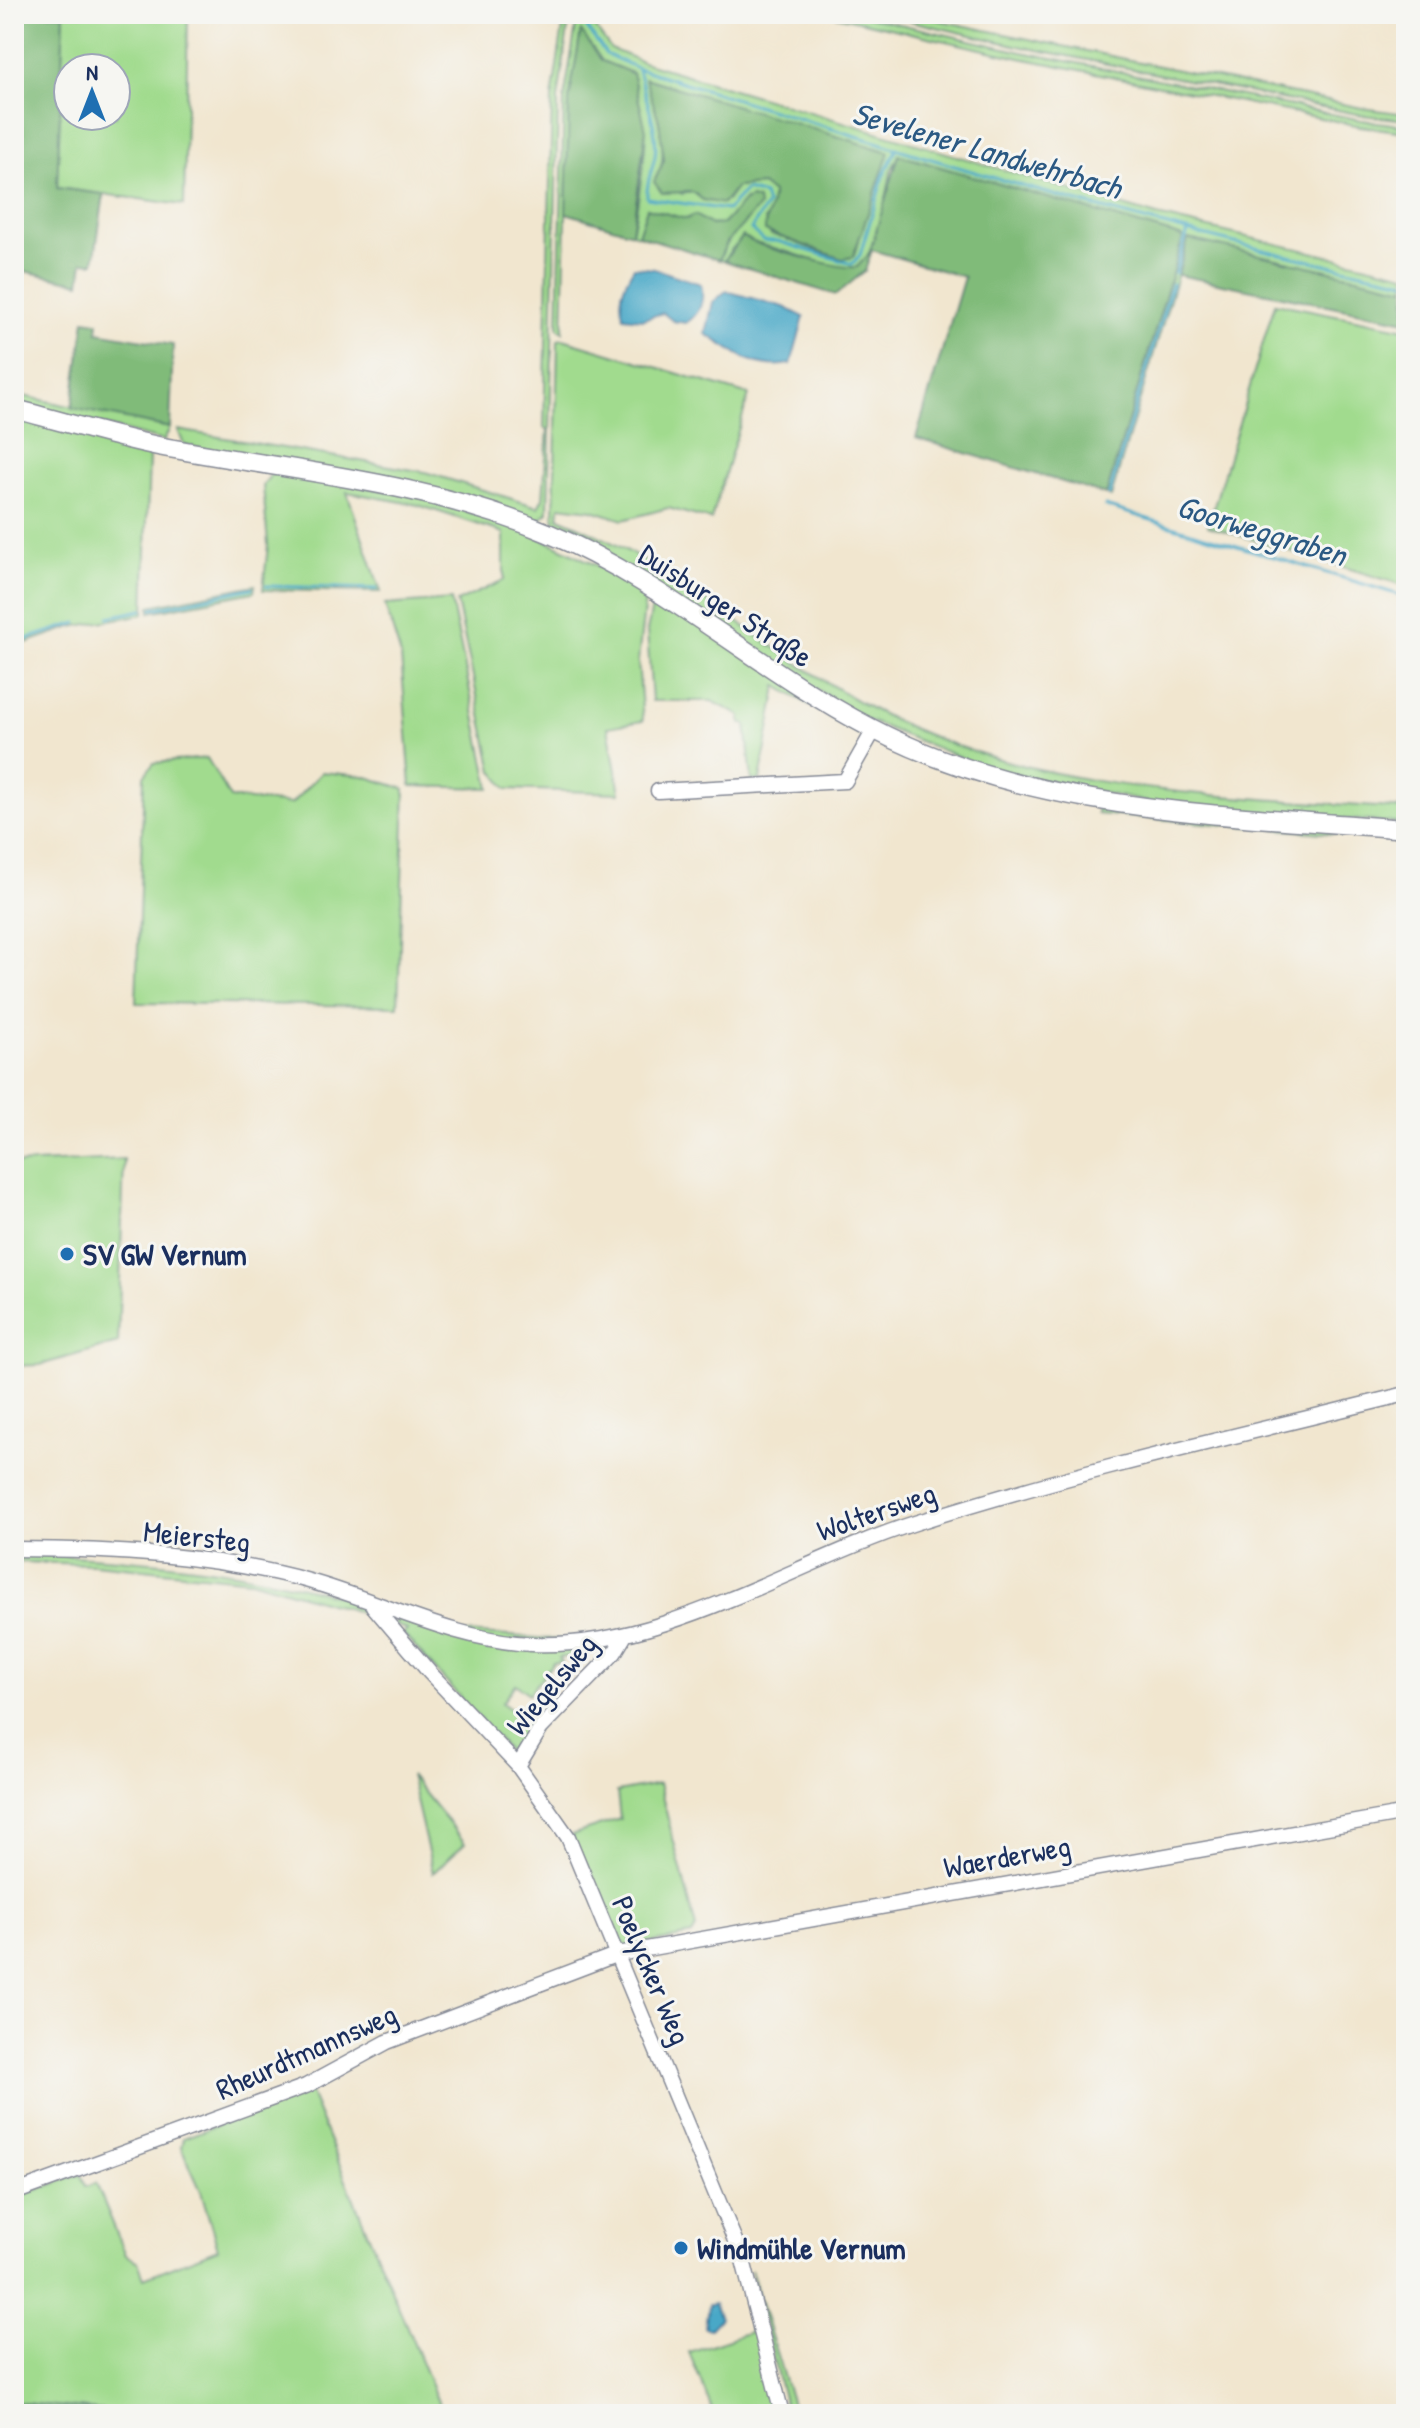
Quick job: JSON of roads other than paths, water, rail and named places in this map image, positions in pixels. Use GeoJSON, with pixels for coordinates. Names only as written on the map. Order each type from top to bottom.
{"type":"FeatureCollection","features":[{"type":"Feature","properties":{"kind":"main road","name":"Duisburger Straße"},"geometry":{"type":"LineString","coordinates":[[14,409],[153,445],[419,491],[476,506],[534,528],[651,585],[777,672],[874,730],[940,758],[1027,786],[1106,804],[1406,829]]}},
{"type":"Feature","properties":{"kind":"street"},"geometry":{"type":"LineString","coordinates":[[658,791],[845,781],[874,730]]}},
{"type":"Feature","properties":{"kind":"street","name":"Woltersweg"},"geometry":{"type":"LineString","coordinates":[[370,1603],[452,1630],[531,1644],[624,1637],[678,1619],[813,1561],[914,1523],[1406,1394]]}},
{"type":"Feature","properties":{"kind":"street","name":"Meiersteg"},"geometry":{"type":"LineString","coordinates":[[14,1549],[91,1551],[258,1569],[312,1582],[370,1603]]}},
{"type":"Feature","properties":{"kind":"street","name":"Poelycker Weg"},"geometry":{"type":"LineString","coordinates":[[370,1603],[430,1673],[518,1766],[568,1837],[743,2260],[782,2414]]}},
{"type":"Feature","properties":{"kind":"street","name":"Wiegelsweg"},"geometry":{"type":"LineString","coordinates":[[518,1766],[541,1728],[615,1652],[624,1637]]}},
{"type":"Feature","properties":{"kind":"street","name":"Waerderweg"},"geometry":{"type":"LineString","coordinates":[[618,1954],[1406,1813]]}},
{"type":"Feature","properties":{"kind":"street","name":"Rheurdtmannsweg"},"geometry":{"type":"LineString","coordinates":[[14,2193],[306,2086],[387,2042],[618,1954]]}},
{"type":"Feature","properties":{"kind":"water"},"geometry":{"type":"Polygon","coordinates":[[[634,267],[655,269],[701,284],[702,301],[698,311],[686,323],[673,321],[663,313],[643,319],[624,317],[621,304],[623,291],[634,267]]]}},
{"type":"Feature","properties":{"kind":"water"},"geometry":{"type":"Polygon","coordinates":[[[726,291],[784,307],[804,317],[791,364],[755,362],[706,334],[713,302],[726,291]]]}},
{"type":"Feature","properties":{"kind":"water"},"geometry":{"type":"Polygon","coordinates":[[[714,2304],[720,2318],[710,2329],[705,2328],[708,2305],[714,2304]]]}},
{"type":"Feature","properties":{"kind":"waterway","name":"Sevelener Landwehrbach"},"geometry":{"type":"LineString","coordinates":[[579,17],[606,54],[637,68],[923,157],[1115,212],[1406,281]]}},
{"type":"Feature","properties":{"kind":"waterway"},"geometry":{"type":"LineString","coordinates":[[638,69],[656,145],[647,198],[727,210],[746,190],[764,195],[767,205],[751,229],[764,241],[777,241],[852,264],[860,255],[883,177],[897,148]]}},
{"type":"Feature","properties":{"kind":"waterway","name":"Goorweggraben"},"geometry":{"type":"LineString","coordinates":[[1175,273],[1188,231]]}},
{"type":"Feature","properties":{"kind":"waterway","name":"Goorweggraben"},"geometry":{"type":"LineString","coordinates":[[1109,495],[1172,284]]}},
{"type":"Feature","properties":{"kind":"waterway","name":"Goorweggraben"},"geometry":{"type":"LineString","coordinates":[[1105,506],[1406,597]]}},
{"type":"Feature","properties":{"kind":"waterway"},"geometry":{"type":"LineString","coordinates":[[266,586],[377,589]]}},
{"type":"Feature","properties":{"kind":"waterway"},"geometry":{"type":"LineString","coordinates":[[152,609],[252,588]]}},
{"type":"Feature","properties":{"kind":"waterway"},"geometry":{"type":"LineString","coordinates":[[109,617],[142,610]]}},
{"type":"Feature","properties":{"kind":"waterway"},"geometry":{"type":"LineString","coordinates":[[14,643],[77,623]]}},
{"type":"Feature","properties":{"kind":"place","name":"SV GW Vernum"},"geometry":{"type":"Point","coordinates":[67,1254]}},
{"type":"Feature","properties":{"kind":"place","name":"Windmühle Vernum"},"geometry":{"type":"Point","coordinates":[681,2248]}}]}
